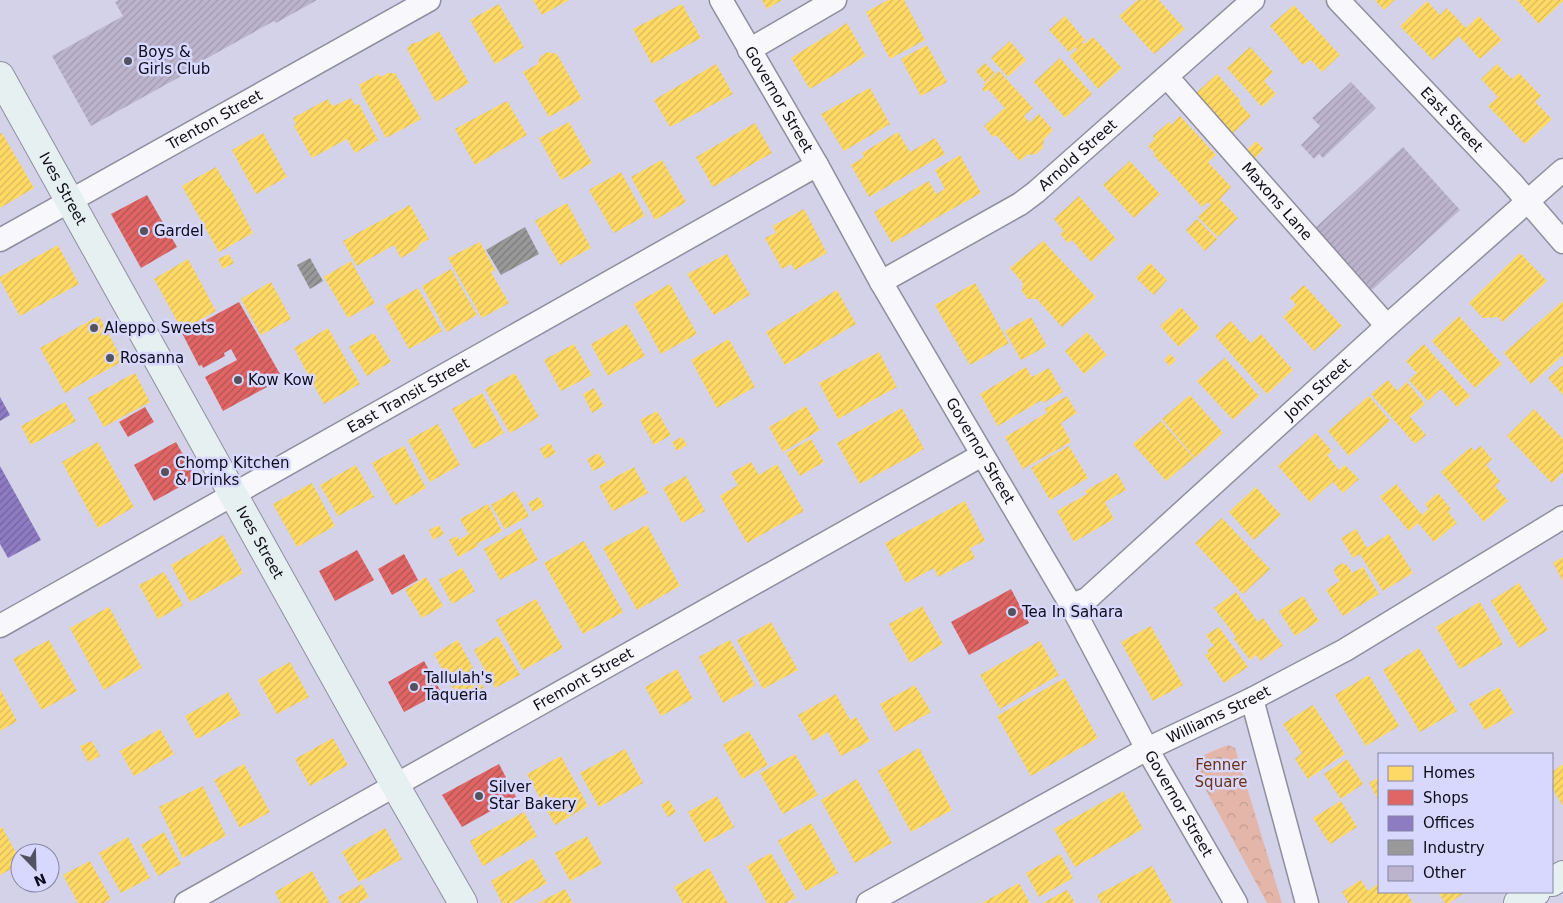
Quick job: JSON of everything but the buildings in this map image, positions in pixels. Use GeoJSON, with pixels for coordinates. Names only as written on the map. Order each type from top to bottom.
{"type":"FeatureCollection","features":[{"type":"Feature","properties":{"kind":"street","name":"Trenton Street"},"geometry":{"type":"LineString","coordinates":[[0,240],[429,0]]}},
{"type":"Feature","properties":{"kind":"street","name":"Governor Street"},"geometry":{"type":"LineString","coordinates":[[721,0],[818,166],[881,282],[1071,605],[1147,749],[1236,903]]}},
{"type":"Feature","properties":{"kind":"street"},"geometry":{"type":"LineString","coordinates":[[749,50],[835,0]]}},
{"type":"Feature","properties":{"kind":"street","name":"Arnold Street"},"geometry":{"type":"LineString","coordinates":[[881,282],[1031,196],[1167,78],[1253,0]]}},
{"type":"Feature","properties":{"kind":"street","name":"East Street"},"geometry":{"type":"LineString","coordinates":[[1338,0],[1512,182],[1563,242]]}},
{"type":"Feature","properties":{"kind":"street","name":"Ives Street"},"geometry":{"type":"LineString","coordinates":[[0,76],[395,785],[463,903]]}},
{"type":"Feature","properties":{"kind":"street","name":"Maxons Lane"},"geometry":{"type":"LineString","coordinates":[[1167,78],[1387,326]]}},
{"type":"Feature","properties":{"kind":"street","name":"East Transit Street"},"geometry":{"type":"LineString","coordinates":[[0,626],[818,166]]}},
{"type":"Feature","properties":{"kind":"street","name":"John Street"},"geometry":{"type":"LineString","coordinates":[[1071,605],[1087,599],[1387,326],[1563,170]]}},
{"type":"Feature","properties":{"kind":"street","name":"Fremont Street"},"geometry":{"type":"LineString","coordinates":[[186,903],[982,455]]}},
{"type":"Feature","properties":{"kind":"street","name":"Williams Street"},"geometry":{"type":"LineString","coordinates":[[868,903],[1147,749],[1252,699],[1345,650],[1563,517]]}},
{"type":"Feature","properties":{"kind":"street"},"geometry":{"type":"LineString","coordinates":[[1252,699],[1308,903]]}},
{"type":"Feature","properties":{"kind":"street"},"geometry":{"type":"LineString","coordinates":[[1518,903],[1534,893]]}},
{"type":"Feature","properties":{"kind":"green space","name":"Fenner Square"},"geometry":{"type":"Polygon","coordinates":[[[1228,745],[1235,748],[1282,903],[1267,903],[1193,766],[1194,759],[1228,745]]]}},
{"type":"Feature","properties":{"kind":"place","name":"Boys & Girls Club"},"geometry":{"type":"Point","coordinates":[128,61]}},
{"type":"Feature","properties":{"kind":"place","name":"Gardel"},"geometry":{"type":"Point","coordinates":[144,231]}},
{"type":"Feature","properties":{"kind":"place","name":"Aleppo Sweets"},"geometry":{"type":"Point","coordinates":[94,328]}},
{"type":"Feature","properties":{"kind":"place","name":"Rosanna"},"geometry":{"type":"Point","coordinates":[110,358]}},
{"type":"Feature","properties":{"kind":"place","name":"Kow Kow"},"geometry":{"type":"Point","coordinates":[238,380]}},
{"type":"Feature","properties":{"kind":"place","name":"Chomp Kitchen & Drinks"},"geometry":{"type":"Point","coordinates":[165,472]}},
{"type":"Feature","properties":{"kind":"place","name":"Tea In Sahara"},"geometry":{"type":"Point","coordinates":[1012,612]}},
{"type":"Feature","properties":{"kind":"place","name":"Tallulah's Taqueria"},"geometry":{"type":"Point","coordinates":[414,687]}},
{"type":"Feature","properties":{"kind":"place","name":"Silver Star Bakery"},"geometry":{"type":"Point","coordinates":[479,796]}}]}
